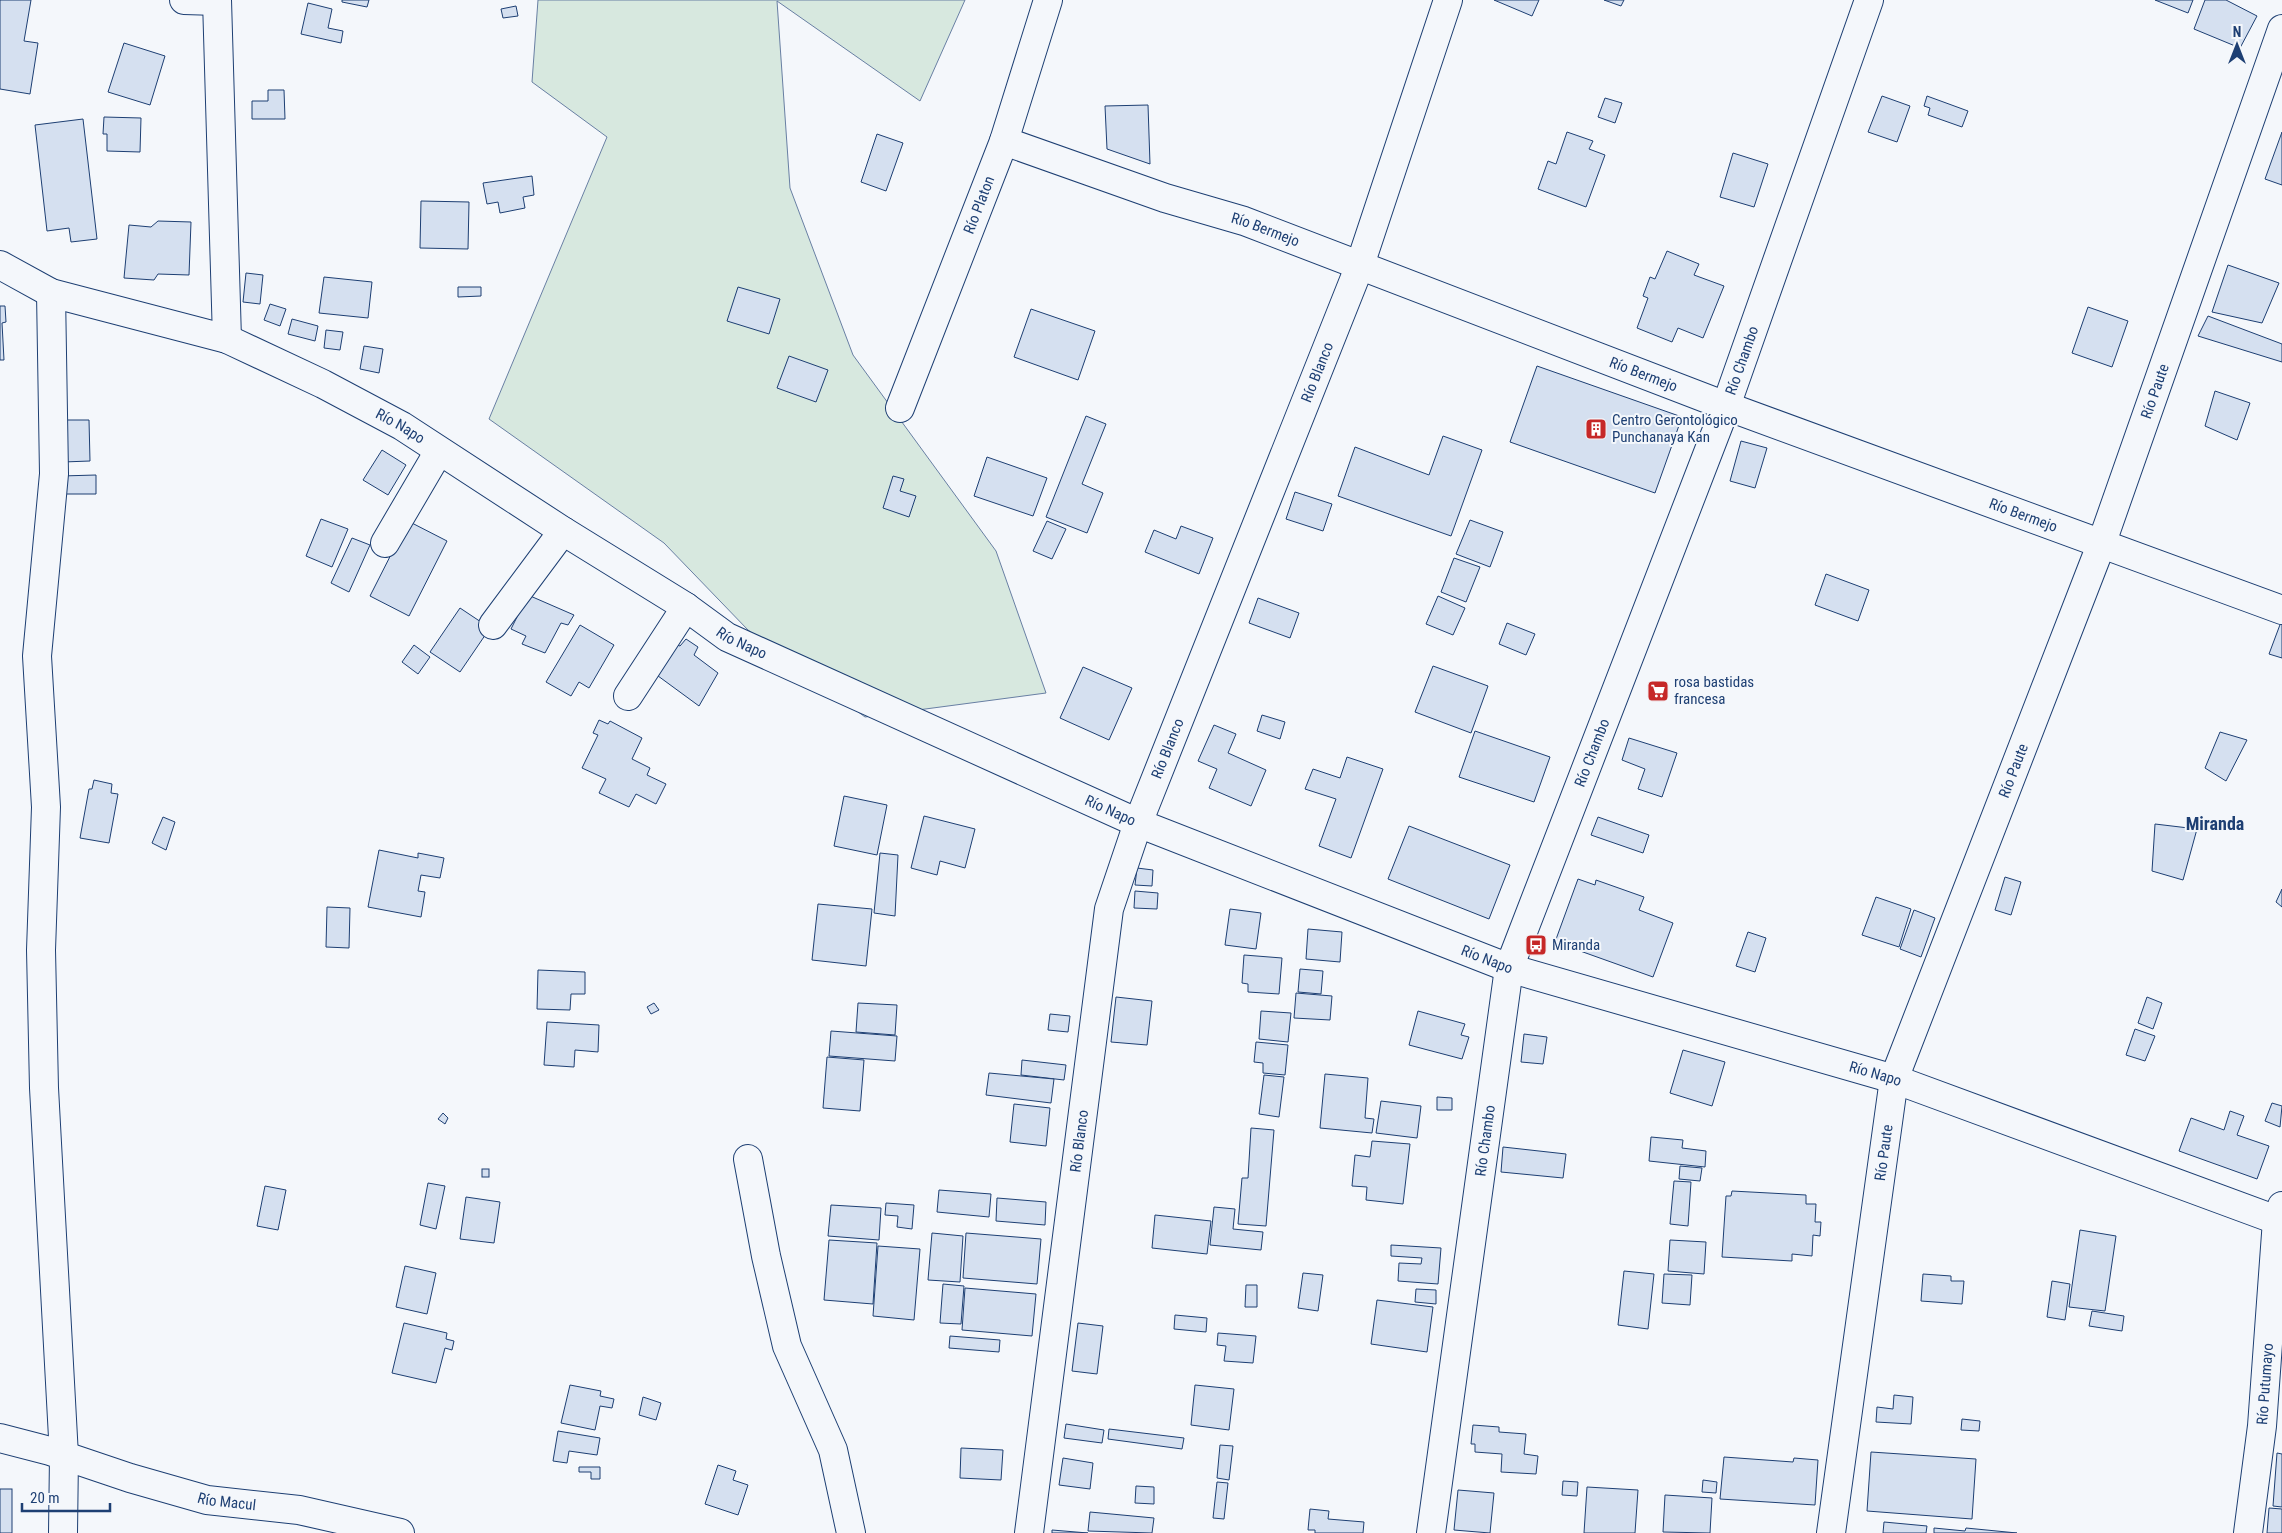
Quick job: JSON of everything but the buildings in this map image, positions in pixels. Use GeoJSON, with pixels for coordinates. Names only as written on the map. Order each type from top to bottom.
{"type":"FeatureCollection","features":[{"type":"Feature","properties":{"kind":"street"},"geometry":{"type":"LineString","coordinates":[[184,0],[217,0],[227,339]]}},
{"type":"Feature","properties":{"kind":"street","name":"Río Platon"},"geometry":{"type":"LineString","coordinates":[[900,408],[1004,141],[1048,0]]}},
{"type":"Feature","properties":{"kind":"street","name":"Río Blanco"},"geometry":{"type":"LineString","coordinates":[[1029,1533],[1109,909],[1138,823],[1360,265],[1448,0]]}},
{"type":"Feature","properties":{"kind":"street","name":"Río Chambo"},"geometry":{"type":"LineString","coordinates":[[1431,1533],[1509,968],[1726,406],[1869,0]]}},
{"type":"Feature","properties":{"kind":"street","name":"Río Paute"},"geometry":{"type":"LineString","coordinates":[[1832,1533],[1894,1079],[2101,545],[2282,29]]}},
{"type":"Feature","properties":{"kind":"street","name":"Río Bermejo"},"geometry":{"type":"LineString","coordinates":[[1004,141],[1165,198],[1244,221],[1726,406],[2282,610]]}},
{"type":"Feature","properties":{"kind":"street","name":"Río Napo"},"geometry":{"type":"LineString","coordinates":[[0,265],[51,293],[227,339],[323,384],[402,426],[563,531],[686,607],[727,637],[1138,823],[1509,968],[1894,1079],[2280,1216]]}},
{"type":"Feature","properties":{"kind":"street"},"geometry":{"type":"LineString","coordinates":[[51,293],[54,474],[37,656],[46,807],[42,950],[44,1088],[64,1456],[63,1533]]}},
{"type":"Feature","properties":{"kind":"street"},"geometry":{"type":"LineString","coordinates":[[385,543],[439,451]]}},
{"type":"Feature","properties":{"kind":"street"},"geometry":{"type":"LineString","coordinates":[[493,625],[563,531]]}},
{"type":"Feature","properties":{"kind":"street"},"geometry":{"type":"LineString","coordinates":[[628,696],[686,607]]}},
{"type":"Feature","properties":{"kind":"street"},"geometry":{"type":"LineString","coordinates":[[748,1159],[766,1256],[787,1346],[833,1450],[851,1533]]}},
{"type":"Feature","properties":{"kind":"street","name":"Río Putumayo"},"geometry":{"type":"LineString","coordinates":[[2248,1533],[2263,1408],[2280,1216]]}},
{"type":"Feature","properties":{"kind":"street","name":"Río Macul"},"geometry":{"type":"LineString","coordinates":[[0,1438],[207,1500],[299,1510],[400,1533]]}},
{"type":"Feature","properties":{"kind":"shaded area"},"geometry":{"type":"Polygon","coordinates":[[[538,0],[965,0],[920,101],[777,1],[790,188],[853,355],[996,551],[1046,693],[865,717],[748,630],[664,543],[489,419],[607,137],[532,82],[538,0]]]}},
{"type":"Feature","properties":{"kind":"place","name":"Centro Gerontológico Punchanaya Kan"},"geometry":{"type":"Point","coordinates":[1596,429]}},
{"type":"Feature","properties":{"kind":"place","name":"rosa bastidas francesa"},"geometry":{"type":"Point","coordinates":[1658,691]}},
{"type":"Feature","properties":{"kind":"place","name":"Miranda"},"geometry":{"type":"Point","coordinates":[1536,945]}},
{"type":"Feature","properties":{"kind":"district","name":"Miranda"},"geometry":{"type":"Point","coordinates":[2215,823]}}]}
